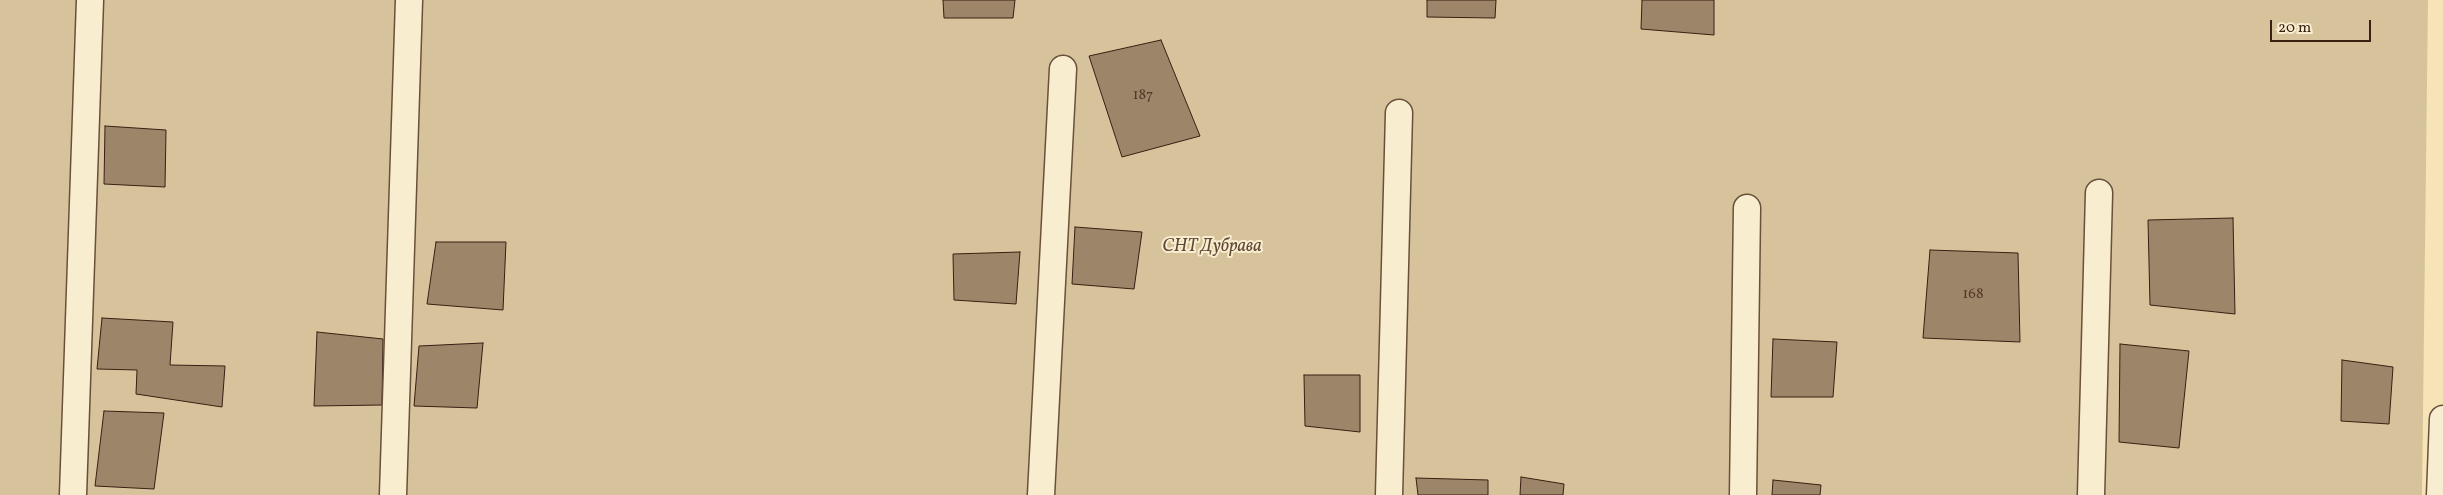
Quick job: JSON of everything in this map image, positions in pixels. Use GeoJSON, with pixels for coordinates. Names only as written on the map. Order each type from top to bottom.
{"type":"FeatureCollection","features":[{"type":"Feature","properties":{"kind":"street"},"geometry":{"type":"LineString","coordinates":[[73,495],[90,0]]}},
{"type":"Feature","properties":{"kind":"street"},"geometry":{"type":"LineString","coordinates":[[393,495],[409,0]]}},
{"type":"Feature","properties":{"kind":"street"},"geometry":{"type":"LineString","coordinates":[[1040,495],[1063,69]]}},
{"type":"Feature","properties":{"kind":"street"},"geometry":{"type":"LineString","coordinates":[[1389,495],[1399,113]]}},
{"type":"Feature","properties":{"kind":"street"},"geometry":{"type":"LineString","coordinates":[[2091,495],[2099,193]]}},
{"type":"Feature","properties":{"kind":"street"},"geometry":{"type":"LineString","coordinates":[[1743,495],[1747,208]]}},
{"type":"Feature","properties":{"kind":"street"},"geometry":{"type":"LineString","coordinates":[[2440,495],[2443,420]]}},
{"type":"Feature","properties":{"kind":"green space","name":"СНТ Дубрава"},"geometry":{"type":"Polygon","coordinates":[[[0,0],[2428,0],[2422,495],[0,495],[0,0]]]}},
{"type":"Feature","properties":{"kind":"building"},"geometry":{"type":"Polygon","coordinates":[[[943,0],[1015,0],[1013,18],[944,18],[943,0]]]}},
{"type":"Feature","properties":{"kind":"building"},"geometry":{"type":"Polygon","coordinates":[[[1427,0],[1496,0],[1495,18],[1427,17],[1427,0]]]}},
{"type":"Feature","properties":{"kind":"building"},"geometry":{"type":"Polygon","coordinates":[[[1642,0],[1714,0],[1714,35],[1641,29],[1642,0]]]}},
{"type":"Feature","properties":{"kind":"building"},"geometry":{"type":"Polygon","coordinates":[[[1161,40],[1200,136],[1122,157],[1089,56],[1161,40]]]}},
{"type":"Feature","properties":{"kind":"building"},"geometry":{"type":"Polygon","coordinates":[[[105,126],[166,130],[165,187],[104,184],[105,126]]]}},
{"type":"Feature","properties":{"kind":"building"},"geometry":{"type":"Polygon","coordinates":[[[2233,218],[2235,314],[2150,305],[2148,220],[2233,218]]]}},
{"type":"Feature","properties":{"kind":"building"},"geometry":{"type":"Polygon","coordinates":[[[1075,227],[1142,232],[1134,289],[1072,284],[1075,227]]]}},
{"type":"Feature","properties":{"kind":"building"},"geometry":{"type":"Polygon","coordinates":[[[436,242],[506,242],[503,310],[427,304],[436,242]]]}},
{"type":"Feature","properties":{"kind":"building"},"geometry":{"type":"Polygon","coordinates":[[[1930,250],[2018,253],[2020,342],[1923,338],[1930,250]]]}},
{"type":"Feature","properties":{"kind":"building"},"geometry":{"type":"Polygon","coordinates":[[[1020,252],[1016,304],[954,300],[953,254],[1020,252]]]}},
{"type":"Feature","properties":{"kind":"building"},"geometry":{"type":"Polygon","coordinates":[[[102,318],[173,322],[170,365],[225,366],[222,407],[136,394],[137,370],[97,369],[102,318]]]}},
{"type":"Feature","properties":{"kind":"building"},"geometry":{"type":"Polygon","coordinates":[[[317,332],[383,339],[382,405],[314,406],[317,332]]]}},
{"type":"Feature","properties":{"kind":"building"},"geometry":{"type":"Polygon","coordinates":[[[1773,339],[1837,342],[1833,397],[1771,397],[1773,339]]]}},
{"type":"Feature","properties":{"kind":"building"},"geometry":{"type":"Polygon","coordinates":[[[483,343],[477,408],[414,406],[419,346],[483,343]]]}},
{"type":"Feature","properties":{"kind":"building"},"geometry":{"type":"Polygon","coordinates":[[[2120,344],[2189,351],[2179,448],[2119,442],[2120,344]]]}},
{"type":"Feature","properties":{"kind":"building"},"geometry":{"type":"Polygon","coordinates":[[[2342,360],[2393,367],[2389,424],[2341,421],[2342,360]]]}},
{"type":"Feature","properties":{"kind":"building"},"geometry":{"type":"Polygon","coordinates":[[[1304,375],[1360,375],[1360,432],[1305,426],[1304,375]]]}},
{"type":"Feature","properties":{"kind":"building"},"geometry":{"type":"Polygon","coordinates":[[[104,411],[164,413],[154,489],[95,486],[104,411]]]}},
{"type":"Feature","properties":{"kind":"building"},"geometry":{"type":"Polygon","coordinates":[[[1521,477],[1564,484],[1563,495],[1520,495],[1521,477]]]}},
{"type":"Feature","properties":{"kind":"building"},"geometry":{"type":"Polygon","coordinates":[[[1416,478],[1488,480],[1488,495],[1418,495],[1416,478]]]}},
{"type":"Feature","properties":{"kind":"building"},"geometry":{"type":"Polygon","coordinates":[[[1773,480],[1821,485],[1820,495],[1772,495],[1773,480]]]}}]}
